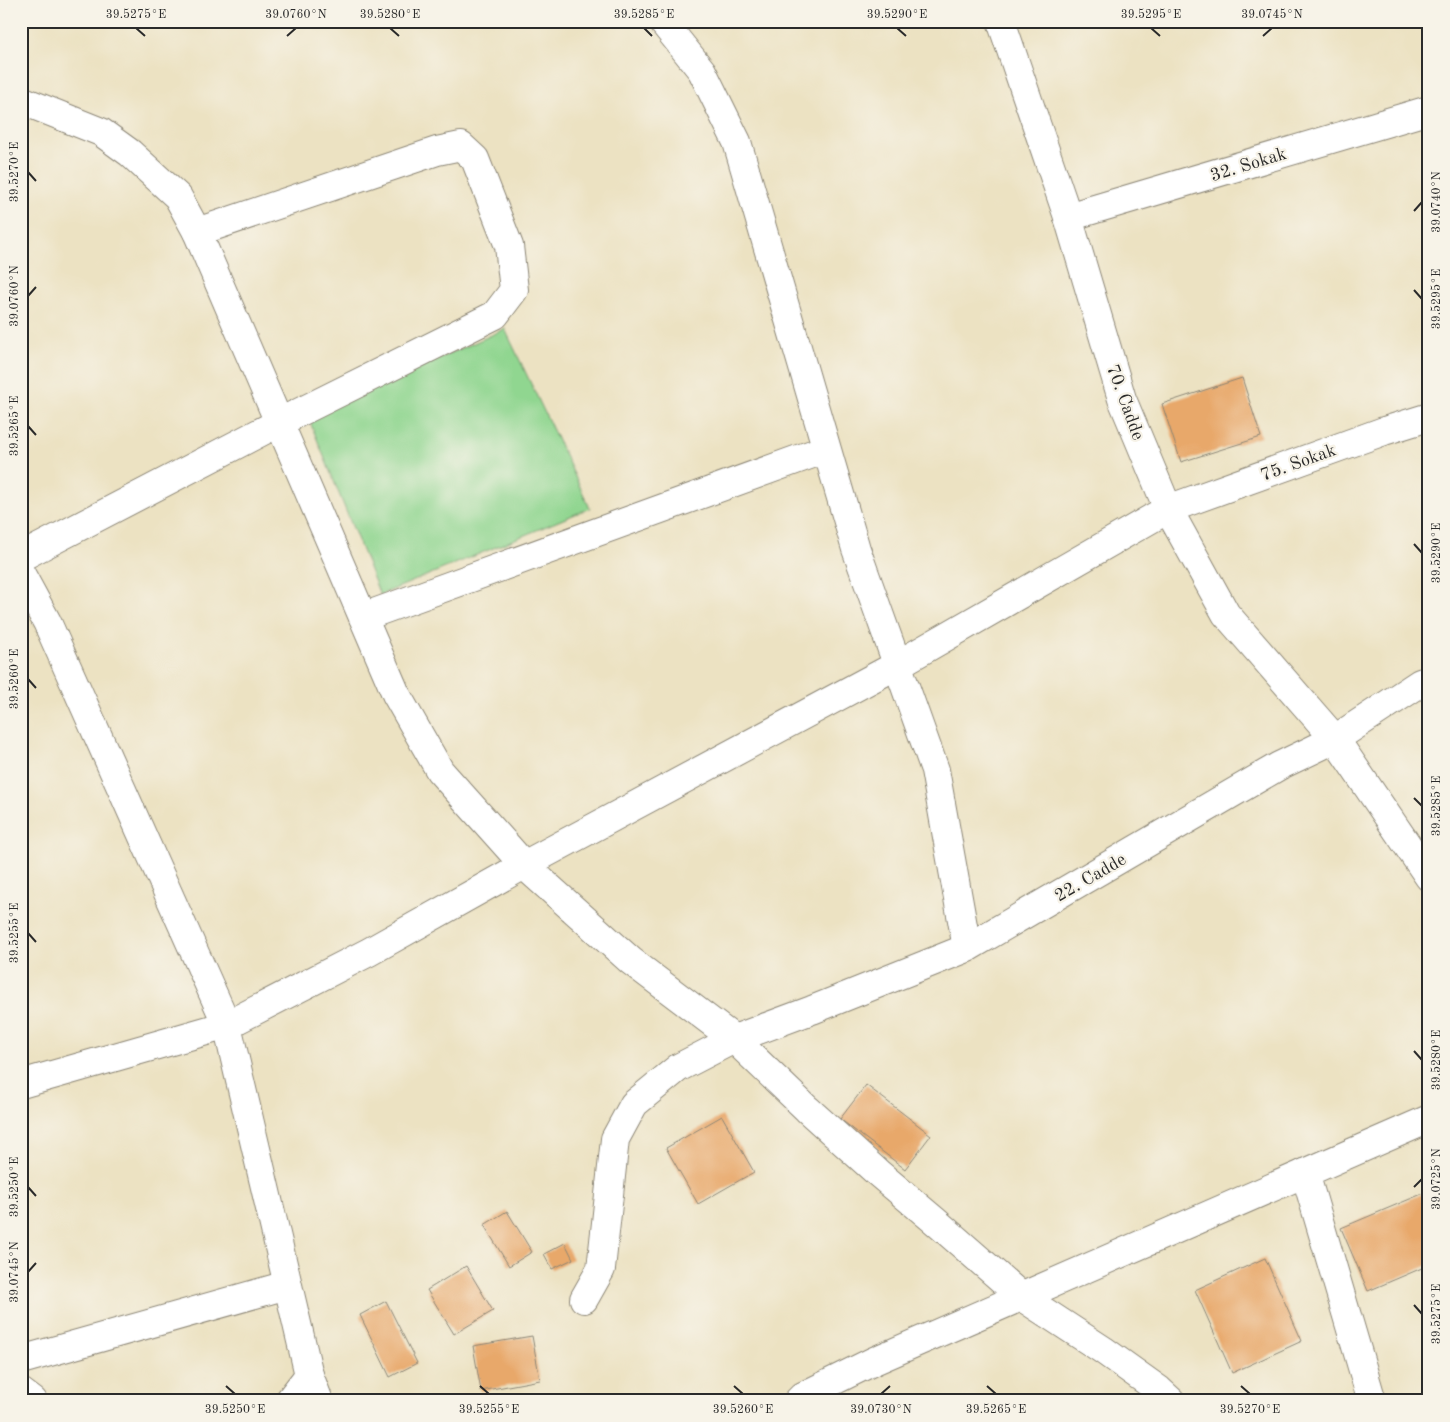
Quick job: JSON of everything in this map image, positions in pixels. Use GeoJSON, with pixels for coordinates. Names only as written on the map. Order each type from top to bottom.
{"type":"FeatureCollection","features":[{"type":"Feature","properties":{"kind":"street"},"geometry":{"type":"LineString","coordinates":[[662,21],[702,71],[737,142],[856,549],[935,770],[968,948]]}},
{"type":"Feature","properties":{"kind":"street","name":"70. Cadde"},"geometry":{"type":"LineString","coordinates":[[1001,21],[1068,217],[1122,399],[1168,510],[1226,614],[1336,739],[1429,877]]}},
{"type":"Feature","properties":{"kind":"street"},"geometry":{"type":"LineString","coordinates":[[21,100],[101,132],[130,153],[178,198],[197,232],[396,694],[440,771],[524,865],[631,960],[734,1039],[807,1109],[878,1173],[1022,1297],[1103,1350],[1159,1390],[1171,1401]]}},
{"type":"Feature","properties":{"kind":"street","name":"32. Sokak"},"geometry":{"type":"LineString","coordinates":[[1068,217],[1429,110]]}},
{"type":"Feature","properties":{"kind":"street"},"geometry":{"type":"LineString","coordinates":[[21,557],[280,422],[495,316],[514,290],[509,246],[475,159],[461,146],[437,151],[197,232]]}},
{"type":"Feature","properties":{"kind":"street","name":"75. Sokak"},"geometry":{"type":"LineString","coordinates":[[21,1084],[227,1025],[369,952],[524,865],[897,665],[1168,510],[1384,431],[1429,417]]}},
{"type":"Feature","properties":{"kind":"street"},"geometry":{"type":"LineString","coordinates":[[364,617],[826,449]]}},
{"type":"Feature","properties":{"kind":"street"},"geometry":{"type":"LineString","coordinates":[[21,574],[47,622],[227,1025],[308,1375],[319,1401]]}},
{"type":"Feature","properties":{"kind":"street","name":"22. Cadde"},"geometry":{"type":"LineString","coordinates":[[584,1299],[601,1269],[615,1139],[634,1104],[678,1068],[734,1039],[968,948],[1280,766],[1336,739],[1420,683],[1429,680]]}},
{"type":"Feature","properties":{"kind":"street"},"geometry":{"type":"LineString","coordinates":[[798,1401],[804,1396],[874,1361],[1429,1119]]}},
{"type":"Feature","properties":{"kind":"street"},"geometry":{"type":"LineString","coordinates":[[1305,1173],[1372,1401]]}},
{"type":"Feature","properties":{"kind":"street"},"geometry":{"type":"LineString","coordinates":[[21,1360],[287,1285]]}},
{"type":"Feature","properties":{"kind":"street"},"geometry":{"type":"LineString","coordinates":[[289,1401],[308,1375]]}},
{"type":"Feature","properties":{"kind":"street"},"geometry":{"type":"LineString","coordinates":[[21,1392],[34,1401]]}},
{"type":"Feature","properties":{"kind":"green space"},"geometry":{"type":"Polygon","coordinates":[[[505,329],[590,508],[380,595],[308,417],[505,329]]]}},
{"type":"Feature","properties":{"kind":"building"},"geometry":{"type":"Polygon","coordinates":[[[1242,378],[1261,437],[1181,462],[1162,404],[1242,378]]]}},
{"type":"Feature","properties":{"kind":"building"},"geometry":{"type":"Polygon","coordinates":[[[866,1085],[931,1135],[905,1169],[840,1119],[866,1085]]]}},
{"type":"Feature","properties":{"kind":"building"},"geometry":{"type":"Polygon","coordinates":[[[722,1116],[754,1172],[698,1204],[666,1148],[722,1116]]]}},
{"type":"Feature","properties":{"kind":"building"},"geometry":{"type":"Polygon","coordinates":[[[1429,1191],[1429,1265],[1368,1291],[1341,1228],[1429,1191]]]}},
{"type":"Feature","properties":{"kind":"building"},"geometry":{"type":"Polygon","coordinates":[[[507,1211],[532,1252],[509,1266],[484,1225],[507,1211]]]}},
{"type":"Feature","properties":{"kind":"building"},"geometry":{"type":"Polygon","coordinates":[[[565,1243],[573,1259],[552,1269],[544,1254],[565,1243]]]}},
{"type":"Feature","properties":{"kind":"building"},"geometry":{"type":"Polygon","coordinates":[[[1265,1258],[1302,1341],[1232,1373],[1195,1290],[1265,1258]]]}},
{"type":"Feature","properties":{"kind":"building"},"geometry":{"type":"Polygon","coordinates":[[[466,1266],[493,1311],[454,1334],[427,1290],[466,1266]]]}},
{"type":"Feature","properties":{"kind":"building"},"geometry":{"type":"Polygon","coordinates":[[[386,1301],[417,1363],[390,1377],[360,1315],[386,1301]]]}},
{"type":"Feature","properties":{"kind":"building"},"geometry":{"type":"Polygon","coordinates":[[[532,1336],[540,1380],[481,1391],[473,1346],[532,1336]]]}}]}
